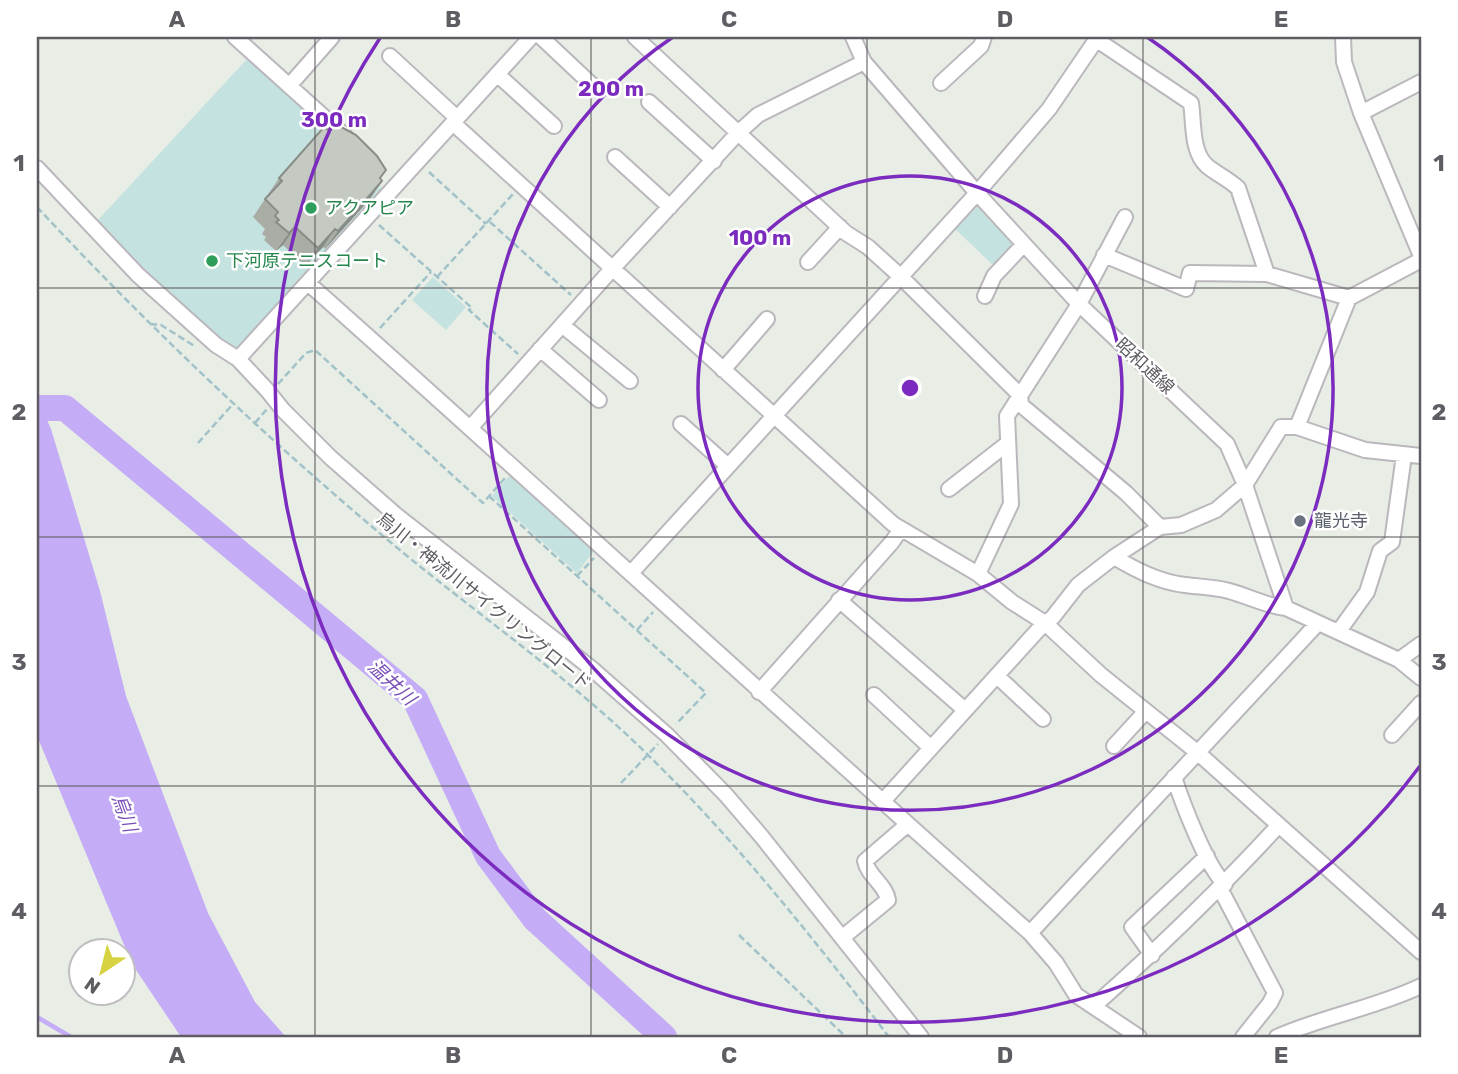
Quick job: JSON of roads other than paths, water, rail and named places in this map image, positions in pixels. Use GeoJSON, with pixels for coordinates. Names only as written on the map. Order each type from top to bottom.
{"type":"FeatureCollection","features":[{"type":"Feature","properties":{"kind":"street"},"geometry":{"type":"LineString","coordinates":[[235,37],[358,148]]}},
{"type":"Feature","properties":{"kind":"street"},"geometry":{"type":"LineString","coordinates":[[289,86],[332,37]]}},
{"type":"Feature","properties":{"kind":"street"},"geometry":{"type":"LineString","coordinates":[[541,37],[592,85]]}},
{"type":"Feature","properties":{"kind":"street"},"geometry":{"type":"LineString","coordinates":[[635,37],[840,227],[868,247],[900,276],[1020,395],[1021,405],[1126,493],[1160,527]]}},
{"type":"Feature","properties":{"kind":"street","name":"昭和通線"},"geometry":{"type":"LineString","coordinates":[[853,37],[864,62],[1079,304],[1227,444],[1245,485],[1286,608]]}},
{"type":"Feature","properties":{"kind":"street"},"geometry":{"type":"LineString","coordinates":[[941,83],[981,46],[984,37]]}},
{"type":"Feature","properties":{"kind":"street"},"geometry":{"type":"LineString","coordinates":[[1297,427],[1349,298],[1421,258],[1361,113],[1343,62],[1343,37]]}},
{"type":"Feature","properties":{"kind":"street"},"geometry":{"type":"LineString","coordinates":[[631,573],[977,192],[1049,109],[1098,38],[1191,103],[1197,153],[1205,165],[1238,188],[1267,274]]}},
{"type":"Feature","properties":{"kind":"street"},"geometry":{"type":"LineString","coordinates":[[238,359],[369,216],[393,179],[418,162],[497,74],[524,39]]}},
{"type":"Feature","properties":{"kind":"street"},"geometry":{"type":"LineString","coordinates":[[390,57],[505,171],[901,529],[978,573],[1012,602],[1045,623],[1101,675],[1197,752],[1421,951]]}},
{"type":"Feature","properties":{"kind":"street"},"geometry":{"type":"LineString","coordinates":[[470,428],[738,133],[758,115],[864,62]]}},
{"type":"Feature","properties":{"kind":"street"},"geometry":{"type":"LineString","coordinates":[[497,74],[554,126]]}},
{"type":"Feature","properties":{"kind":"street"},"geometry":{"type":"LineString","coordinates":[[1361,113],[1421,82]]}},
{"type":"Feature","properties":{"kind":"street"},"geometry":{"type":"LineString","coordinates":[[649,102],[714,161]]}},
{"type":"Feature","properties":{"kind":"street"},"geometry":{"type":"LineString","coordinates":[[615,157],[670,207]]}},
{"type":"Feature","properties":{"kind":"street"},"geometry":{"type":"LineString","coordinates":[[37,168],[138,275],[216,345],[238,359],[270,400],[331,458],[377,499],[591,668],[667,735],[726,795],[921,1037]]}},
{"type":"Feature","properties":{"kind":"street"},"geometry":{"type":"LineString","coordinates":[[978,573],[1011,504],[1007,416],[1079,304],[1125,217]]}},
{"type":"Feature","properties":{"kind":"street"},"geometry":{"type":"LineString","coordinates":[[808,262],[840,227]]}},
{"type":"Feature","properties":{"kind":"street"},"geometry":{"type":"LineString","coordinates":[[985,296],[994,276],[1024,244]]}},
{"type":"Feature","properties":{"kind":"street"},"geometry":{"type":"LineString","coordinates":[[1104,255],[1186,289],[1190,273],[1267,274],[1349,298]]}},
{"type":"Feature","properties":{"kind":"street"},"geometry":{"type":"LineString","coordinates":[[308,283],[603,547],[759,692],[1030,933],[1056,963],[1076,995],[1139,1037]]}},
{"type":"Feature","properties":{"kind":"street"},"geometry":{"type":"LineString","coordinates":[[723,370],[767,319]]}},
{"type":"Feature","properties":{"kind":"street"},"geometry":{"type":"LineString","coordinates":[[562,325],[630,382]]}},
{"type":"Feature","properties":{"kind":"street"},"geometry":{"type":"LineString","coordinates":[[540,349],[599,400]]}},
{"type":"Feature","properties":{"kind":"street"},"geometry":{"type":"LineString","coordinates":[[681,424],[727,466]]}},
{"type":"Feature","properties":{"kind":"street"},"geometry":{"type":"LineString","coordinates":[[883,801],[1078,585],[1160,527],[1181,525],[1216,510],[1245,485],[1281,426],[1297,427],[1365,450],[1421,456]]}},
{"type":"Feature","properties":{"kind":"street"},"geometry":{"type":"LineString","coordinates":[[949,489],[1008,443]]}},
{"type":"Feature","properties":{"kind":"street"},"geometry":{"type":"LineString","coordinates":[[1339,631],[1367,592],[1380,551],[1392,542],[1404,455]]}},
{"type":"Feature","properties":{"kind":"street"},"geometry":{"type":"LineString","coordinates":[[759,692],[901,529]]}},
{"type":"Feature","properties":{"kind":"street"},"geometry":{"type":"LineString","coordinates":[[1114,557],[1144,574],[1182,585],[1225,589],[1262,601],[1270,607],[1286,608],[1399,660],[1421,678]]}},
{"type":"Feature","properties":{"kind":"street"},"geometry":{"type":"LineString","coordinates":[[839,600],[965,710]]}},
{"type":"Feature","properties":{"kind":"street"},"geometry":{"type":"LineString","coordinates":[[1030,933],[1318,623]]}},
{"type":"Feature","properties":{"kind":"street"},"geometry":{"type":"LineString","coordinates":[[1399,660],[1421,644]]}},
{"type":"Feature","properties":{"kind":"street"},"geometry":{"type":"LineString","coordinates":[[996,676],[1043,719]]}},
{"type":"Feature","properties":{"kind":"street"},"geometry":{"type":"LineString","coordinates":[[874,695],[932,748]]}},
{"type":"Feature","properties":{"kind":"street"},"geometry":{"type":"LineString","coordinates":[[1392,735],[1421,703]]}},
{"type":"Feature","properties":{"kind":"street"},"geometry":{"type":"LineString","coordinates":[[1114,746],[1146,711]]}},
{"type":"Feature","properties":{"kind":"street"},"geometry":{"type":"LineString","coordinates":[[1174,777],[1224,896],[1275,993],[1243,1037]]}},
{"type":"Feature","properties":{"kind":"street"},"geometry":{"type":"LineString","coordinates":[[843,937],[888,900],[887,894],[865,866],[865,861],[908,824]]}},
{"type":"Feature","properties":{"kind":"street"},"geometry":{"type":"LineString","coordinates":[[1094,1006],[1152,955],[1222,887],[1278,826]]}},
{"type":"Feature","properties":{"kind":"street"},"geometry":{"type":"LineString","coordinates":[[1152,955],[1132,927],[1207,856]]}},
{"type":"Feature","properties":{"kind":"street"},"geometry":{"type":"LineString","coordinates":[[1277,1037],[1314,1022],[1390,1000],[1421,986]]}},
{"type":"Feature","properties":{"kind":"water","name":"烏川"},"geometry":{"type":"Polygon","coordinates":[[[37,398],[51,429],[100,591],[126,696],[208,913],[255,1002],[286,1037],[181,1037],[136,970],[136,937],[121,937],[37,736],[37,398]]]}},
{"type":"Feature","properties":{"kind":"waterway","name":"温井川"},"geometry":{"type":"LineString","coordinates":[[37,408],[65,408],[415,699],[488,856],[535,919],[664,1037]]}},
{"type":"Feature","properties":{"kind":"waterway"},"geometry":{"type":"LineString","coordinates":[[37,1017],[71,1037]]}},
{"type":"Feature","properties":{"kind":"place","name":"アクアピア"},"geometry":{"type":"Point","coordinates":[311,208]}},
{"type":"Feature","properties":{"kind":"place","name":"下河原テニスコート"},"geometry":{"type":"Point","coordinates":[212,261]}},
{"type":"Feature","properties":{"kind":"place","name":"龍光寺"},"geometry":{"type":"Point","coordinates":[1300,521]}}]}
